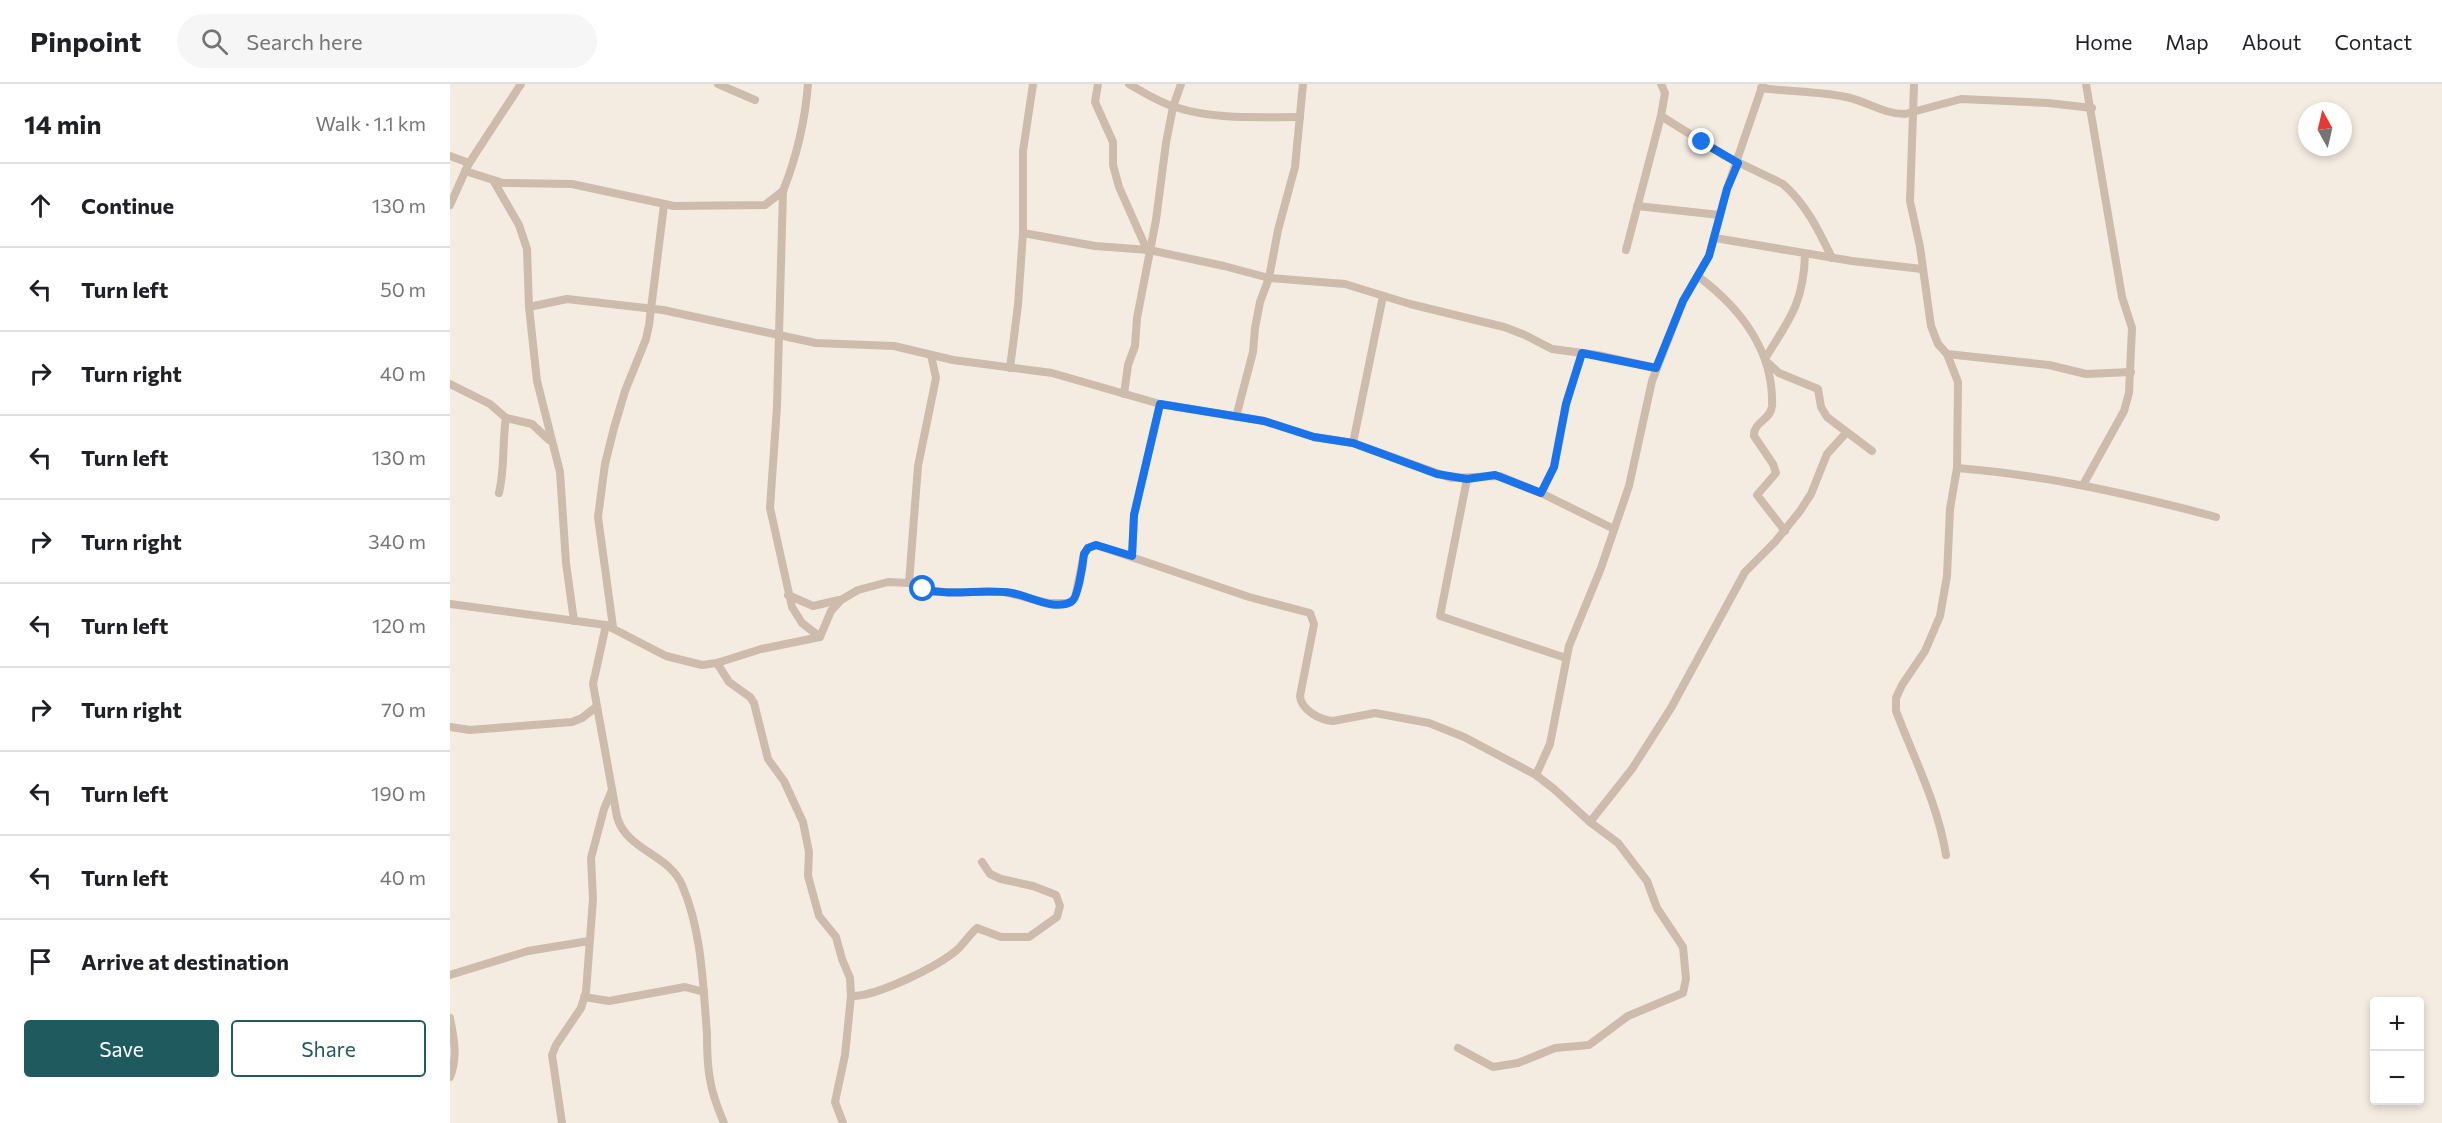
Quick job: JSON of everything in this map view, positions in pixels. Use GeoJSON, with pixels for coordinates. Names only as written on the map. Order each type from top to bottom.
{"type":"FeatureCollection","features":[{"type":"Feature","properties":{"kind":"street"},"geometry":{"type":"LineString","coordinates":[[450,205],[467,167],[521,84]]}},
{"type":"Feature","properties":{"kind":"street"},"geometry":{"type":"LineString","coordinates":[[718,84],[755,100]]}},
{"type":"Feature","properties":{"kind":"street"},"geometry":{"type":"LineString","coordinates":[[808,84],[802,133],[794,166],[783,191],[780,334],[770,508],[788,596],[796,616],[820,637]]}},
{"type":"Feature","properties":{"kind":"street"},"geometry":{"type":"LineString","coordinates":[[1010,368],[1018,305],[1023,233],[1023,151],[1033,84]]}},
{"type":"Feature","properties":{"kind":"street"},"geometry":{"type":"LineString","coordinates":[[1098,84],[1095,102],[1113,142],[1113,165],[1119,187],[1148,250]]}},
{"type":"Feature","properties":{"kind":"street"},"geometry":{"type":"LineString","coordinates":[[1129,84],[1173,107],[1197,113],[1221,116],[1300,117]]}},
{"type":"Feature","properties":{"kind":"street"},"geometry":{"type":"LineString","coordinates":[[1124,394],[1128,365],[1135,346],[1137,318],[1148,250],[1156,220],[1173,107],[1181,84]]}},
{"type":"Feature","properties":{"kind":"street"},"geometry":{"type":"LineString","coordinates":[[1236,417],[1253,352],[1260,302],[1269,278],[1278,230],[1295,167],[1303,84]]}},
{"type":"Feature","properties":{"kind":"street"},"geometry":{"type":"LineString","coordinates":[[1626,250],[1661,116],[1665,93],[1661,84]]}},
{"type":"Feature","properties":{"kind":"street"},"geometry":{"type":"LineString","coordinates":[[1914,84],[1909,190],[1931,326],[1938,344],[1947,354],[1958,382],[1957,468],[1950,509],[1947,576],[1940,616],[1925,651],[1902,685],[1896,698],[1896,711],[1935,810],[1946,855]]}},
{"type":"Feature","properties":{"kind":"street"},"geometry":{"type":"LineString","coordinates":[[2083,485],[2124,411],[2131,372],[2131,323],[2122,297],[2092,108],[2086,84]]}},
{"type":"Feature","properties":{"kind":"street"},"geometry":{"type":"LineString","coordinates":[[1536,775],[1550,744],[1566,658],[1629,486],[1645,406],[1656,368],[1683,301],[1699,277],[1715,238],[1720,215],[1762,86],[1839,95],[1897,114],[1914,112],[1961,99],[2048,103],[2092,108]]}},
{"type":"Feature","properties":{"kind":"street"},"geometry":{"type":"LineString","coordinates":[[1661,116],[1738,163],[1775,179],[1791,191],[1814,221],[1832,258]]}},
{"type":"Feature","properties":{"kind":"street"},"geometry":{"type":"LineString","coordinates":[[450,156],[493,180],[520,184],[572,184],[664,205],[684,207],[765,205],[783,191]]}},
{"type":"Feature","properties":{"kind":"street"},"geometry":{"type":"LineString","coordinates":[[493,180],[525,238],[537,381],[560,472],[566,563],[574,621]]}},
{"type":"Feature","properties":{"kind":"street"},"geometry":{"type":"LineString","coordinates":[[664,205],[646,339],[625,391],[604,464],[598,517],[610,626],[593,684],[619,825],[633,842],[669,867],[682,884],[698,944],[704,992],[710,1082],[724,1123]]}},
{"type":"Feature","properties":{"kind":"street"},"geometry":{"type":"LineString","coordinates":[[1637,206],[1720,215]]}},
{"type":"Feature","properties":{"kind":"street"},"geometry":{"type":"LineString","coordinates":[[1023,233],[1095,246],[1148,250],[1269,278],[1345,284],[1504,327],[1552,349],[1656,368]]}},
{"type":"Feature","properties":{"kind":"street"},"geometry":{"type":"LineString","coordinates":[[1715,238],[1805,254],[1922,269]]}},
{"type":"Feature","properties":{"kind":"street"},"geometry":{"type":"LineString","coordinates":[[1766,359],[1796,308],[1804,279],[1805,254]]}},
{"type":"Feature","properties":{"kind":"street"},"geometry":{"type":"LineString","coordinates":[[1699,277],[1725,297],[1760,345],[1766,359],[1772,409],[1755,428],[1754,436],[1773,464],[1776,473],[1757,497],[1785,531]]}},
{"type":"Feature","properties":{"kind":"street"},"geometry":{"type":"LineString","coordinates":[[1353,443],[1383,296]]}},
{"type":"Feature","properties":{"kind":"street"},"geometry":{"type":"LineString","coordinates":[[529,307],[567,299],[674,311],[816,343],[894,346],[931,355],[1072,377],[1160,404],[1264,421],[1314,437],[1353,443],[1437,474],[1467,479],[1495,475],[1541,493],[1614,529]]}},
{"type":"Feature","properties":{"kind":"street"},"geometry":{"type":"LineString","coordinates":[[1541,493],[1554,467],[1566,404],[1582,353]]}},
{"type":"Feature","properties":{"kind":"street"},"geometry":{"type":"LineString","coordinates":[[1947,354],[2049,365],[2086,374],[2131,372]]}},
{"type":"Feature","properties":{"kind":"street"},"geometry":{"type":"LineString","coordinates":[[909,583],[918,466],[936,378],[931,355]]}},
{"type":"Feature","properties":{"kind":"street"},"geometry":{"type":"LineString","coordinates":[[1766,359],[1779,373],[1818,389],[1823,411],[1832,423],[1872,451]]}},
{"type":"Feature","properties":{"kind":"street"},"geometry":{"type":"LineString","coordinates":[[450,384],[490,404],[506,418],[532,423],[551,443]]}},
{"type":"Feature","properties":{"kind":"street"},"geometry":{"type":"LineString","coordinates":[[1132,556],[1134,515],[1160,404]]}},
{"type":"Feature","properties":{"kind":"street"},"geometry":{"type":"LineString","coordinates":[[499,493],[503,477],[503,437],[506,418]]}},
{"type":"Feature","properties":{"kind":"street"},"geometry":{"type":"LineString","coordinates":[[1590,822],[1632,769],[1671,708],[1745,572],[1785,531],[1810,494],[1827,454],[1846,433]]}},
{"type":"Feature","properties":{"kind":"street"},"geometry":{"type":"LineString","coordinates":[[1957,468],[2083,485],[2216,517]]}},
{"type":"Feature","properties":{"kind":"street"},"geometry":{"type":"LineString","coordinates":[[1467,479],[1440,616],[1566,658]]}},
{"type":"Feature","properties":{"kind":"street"},"geometry":{"type":"LineString","coordinates":[[820,637],[831,611],[841,600],[858,590],[901,581],[934,592],[1004,592],[1048,603],[1061,604],[1073,601],[1084,554],[1088,548],[1096,545],[1249,597],[1310,613],[1314,624],[1300,701],[1304,707],[1320,717],[1333,721],[1375,713],[1429,723],[1464,737],[1536,775],[1618,843],[1647,881],[1657,908],[1683,947],[1686,979],[1683,993],[1628,1016],[1590,1045],[1555,1048],[1518,1063],[1493,1067],[1458,1048]]}},
{"type":"Feature","properties":{"kind":"street"},"geometry":{"type":"LineString","coordinates":[[788,596],[813,606],[841,600]]}},
{"type":"Feature","properties":{"kind":"street"},"geometry":{"type":"LineString","coordinates":[[450,604],[610,626],[666,656],[695,664],[717,663],[761,649],[820,637]]}},
{"type":"Feature","properties":{"kind":"street"},"geometry":{"type":"LineString","coordinates":[[717,663],[729,682],[754,702],[768,759],[784,781],[799,810],[807,840],[809,883],[819,916],[836,937],[850,978],[851,996],[845,1055],[835,1102],[843,1123]]}},
{"type":"Feature","properties":{"kind":"street"},"geometry":{"type":"LineString","coordinates":[[450,727],[470,730],[565,723],[582,718],[596,707]]}},
{"type":"Feature","properties":{"kind":"street"},"geometry":{"type":"LineString","coordinates":[[562,1123],[552,1055],[580,1008],[584,997],[588,976],[593,898],[591,858],[604,809],[612,789]]}},
{"type":"Feature","properties":{"kind":"street"},"geometry":{"type":"LineString","coordinates":[[851,996],[867,995],[880,990],[933,964],[960,947],[977,928],[1001,938],[1029,937],[1057,916],[1060,906],[1056,895],[1022,883],[1000,879],[990,874],[981,862]]}},
{"type":"Feature","properties":{"kind":"street"},"geometry":{"type":"LineString","coordinates":[[450,975],[528,951],[589,941]]}},
{"type":"Feature","properties":{"kind":"street"},"geometry":{"type":"LineString","coordinates":[[584,997],[609,1001],[685,987],[704,992]]}},
{"type":"Feature","properties":{"kind":"street"},"geometry":{"type":"LineString","coordinates":[[450,1018],[455,1047],[455,1065],[450,1077]]}},
{"type":"Feature","properties":{"kind":"route"},"geometry":{"type":"LineString","coordinates":[[923,589],[945,593],[1004,592],[1048,603],[1068,603],[1075,598],[1084,554],[1088,548],[1096,545],[1132,556],[1134,515],[1160,404],[1264,421],[1301,434],[1353,443],[1451,478],[1500,476],[1541,493],[1554,467],[1566,404],[1582,353],[1656,368],[1683,301],[1704,267],[1715,238],[1727,189],[1738,163],[1702,142]]}}]}
